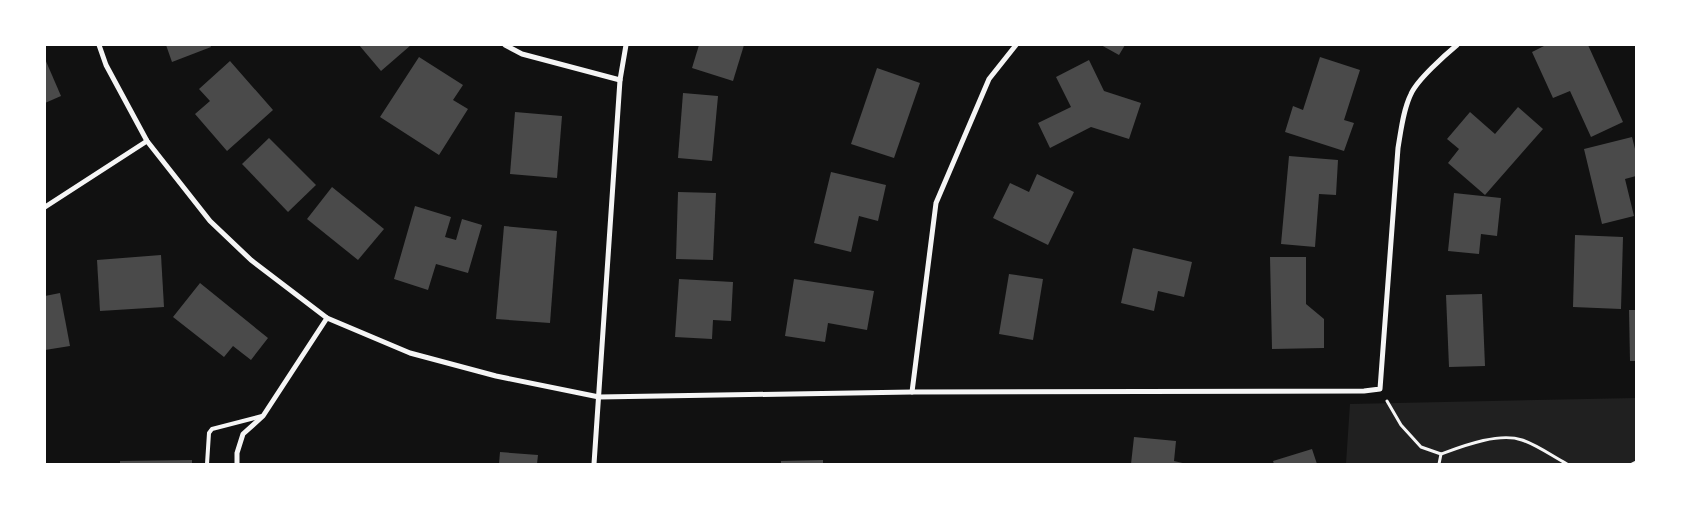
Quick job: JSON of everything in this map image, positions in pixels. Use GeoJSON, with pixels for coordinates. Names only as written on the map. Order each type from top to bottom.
{"type":"FeatureCollection","features":[{"type":"Feature","properties":{"kind":"street"},"geometry":{"type":"LineString","coordinates":[[99,45],[106,65],[147,141],[210,221],[251,260],[327,318],[410,352],[496,376],[599,397],[912,392],[1380,390],[1398,148],[1411,93],[1434,65],[1457,45]]}},
{"type":"Feature","properties":{"kind":"street"},"geometry":{"type":"LineString","coordinates":[[505,45],[522,54],[620,80]]}},
{"type":"Feature","properties":{"kind":"street"},"geometry":{"type":"LineString","coordinates":[[594,464],[620,80],[626,45]]}},
{"type":"Feature","properties":{"kind":"street"},"geometry":{"type":"LineString","coordinates":[[912,392],[936,203],[989,79],[1016,45]]}},
{"type":"Feature","properties":{"kind":"street"},"geometry":{"type":"LineString","coordinates":[[45,207],[147,141]]}},
{"type":"Feature","properties":{"kind":"street"},"geometry":{"type":"LineString","coordinates":[[237,464],[237,453],[243,434],[263,416],[327,318]]}},
{"type":"Feature","properties":{"kind":"lane"},"geometry":{"type":"LineString","coordinates":[[207,464],[209,433],[212,429],[263,416]]}},
{"type":"Feature","properties":{"kind":"path"},"geometry":{"type":"LineString","coordinates":[[1380,390],[1401,425],[1421,447],[1441,454],[1464,445],[1493,438],[1520,439],[1567,464]]}},
{"type":"Feature","properties":{"kind":"path"},"geometry":{"type":"LineString","coordinates":[[1439,464],[1441,454]]}},
{"type":"Feature","properties":{"kind":"path"},"geometry":{"type":"LineString","coordinates":[[1632,464],[1636,462]]}},
{"type":"Feature","properties":{"kind":"shaded area"},"geometry":{"type":"Polygon","coordinates":[[[1636,398],[1636,464],[1346,464],[1350,404],[1636,398]]]}},
{"type":"Feature","properties":{"kind":"building"},"geometry":{"type":"Polygon","coordinates":[[[166,45],[210,45],[211,47],[172,62],[166,45]]]}},
{"type":"Feature","properties":{"kind":"building"},"geometry":{"type":"Polygon","coordinates":[[[359,45],[411,45],[381,71],[359,45]]]}},
{"type":"Feature","properties":{"kind":"building"},"geometry":{"type":"Polygon","coordinates":[[[699,45],[744,45],[733,81],[692,68],[699,45]]]}},
{"type":"Feature","properties":{"kind":"building"},"geometry":{"type":"Polygon","coordinates":[[[1101,45],[1125,45],[1119,55],[1101,45]]]}},
{"type":"Feature","properties":{"kind":"building"},"geometry":{"type":"Polygon","coordinates":[[[1546,45],[1588,45],[1623,122],[1591,137],[1570,91],[1553,98],[1532,52],[1546,45]]]}},
{"type":"Feature","properties":{"kind":"building"},"geometry":{"type":"Polygon","coordinates":[[[419,57],[463,85],[453,100],[468,109],[439,155],[380,117],[419,57]]]}},
{"type":"Feature","properties":{"kind":"building"},"geometry":{"type":"Polygon","coordinates":[[[1320,57],[1360,70],[1344,120],[1354,123],[1344,151],[1285,132],[1293,106],[1303,110],[1320,57]]]}},
{"type":"Feature","properties":{"kind":"building"},"geometry":{"type":"Polygon","coordinates":[[[45,59],[61,96],[45,103],[45,59]]]}},
{"type":"Feature","properties":{"kind":"building"},"geometry":{"type":"Polygon","coordinates":[[[1089,60],[1104,91],[1141,103],[1129,139],[1091,127],[1050,148],[1038,123],[1071,107],[1056,77],[1089,60]]]}},
{"type":"Feature","properties":{"kind":"building"},"geometry":{"type":"Polygon","coordinates":[[[230,61],[273,110],[227,151],[195,114],[210,101],[199,89],[230,61]]]}},
{"type":"Feature","properties":{"kind":"building"},"geometry":{"type":"Polygon","coordinates":[[[877,68],[920,83],[894,158],[851,144],[877,68]]]}},
{"type":"Feature","properties":{"kind":"building"},"geometry":{"type":"Polygon","coordinates":[[[683,93],[718,96],[712,161],[678,158],[683,93]]]}},
{"type":"Feature","properties":{"kind":"building"},"geometry":{"type":"Polygon","coordinates":[[[1518,107],[1543,129],[1485,195],[1448,163],[1459,149],[1447,139],[1470,112],[1495,134],[1518,107]]]}},
{"type":"Feature","properties":{"kind":"building"},"geometry":{"type":"Polygon","coordinates":[[[515,112],[562,116],[557,178],[510,174],[515,112]]]}},
{"type":"Feature","properties":{"kind":"building"},"geometry":{"type":"Polygon","coordinates":[[[1632,137],[1636,153],[1636,176],[1625,179],[1634,216],[1602,224],[1584,149],[1632,137]]]}},
{"type":"Feature","properties":{"kind":"building"},"geometry":{"type":"Polygon","coordinates":[[[269,138],[316,185],[288,212],[242,164],[269,138]]]}},
{"type":"Feature","properties":{"kind":"building"},"geometry":{"type":"Polygon","coordinates":[[[1289,156],[1338,160],[1336,195],[1319,194],[1315,247],[1281,244],[1289,156]]]}},
{"type":"Feature","properties":{"kind":"building"},"geometry":{"type":"Polygon","coordinates":[[[831,172],[886,185],[878,221],[859,216],[851,252],[814,243],[831,172]]]}},
{"type":"Feature","properties":{"kind":"building"},"geometry":{"type":"Polygon","coordinates":[[[1037,174],[1074,192],[1048,245],[993,218],[1010,183],[1029,192],[1037,174]]]}},
{"type":"Feature","properties":{"kind":"building"},"geometry":{"type":"Polygon","coordinates":[[[332,187],[384,229],[358,260],[307,219],[332,187]]]}},
{"type":"Feature","properties":{"kind":"building"},"geometry":{"type":"Polygon","coordinates":[[[678,192],[716,193],[713,260],[676,259],[678,192]]]}},
{"type":"Feature","properties":{"kind":"building"},"geometry":{"type":"Polygon","coordinates":[[[1454,193],[1501,198],[1497,236],[1481,234],[1479,254],[1448,251],[1454,193]]]}},
{"type":"Feature","properties":{"kind":"building"},"geometry":{"type":"Polygon","coordinates":[[[415,206],[451,217],[445,237],[456,240],[462,219],[482,225],[468,273],[436,264],[428,290],[394,279],[415,206]]]}},
{"type":"Feature","properties":{"kind":"building"},"geometry":{"type":"Polygon","coordinates":[[[504,226],[557,231],[550,323],[496,319],[504,226]]]}},
{"type":"Feature","properties":{"kind":"building"},"geometry":{"type":"Polygon","coordinates":[[[1575,235],[1623,237],[1621,309],[1573,307],[1575,235]]]}},
{"type":"Feature","properties":{"kind":"building"},"geometry":{"type":"Polygon","coordinates":[[[1133,248],[1192,262],[1184,297],[1158,291],[1154,311],[1121,303],[1133,248]]]}},
{"type":"Feature","properties":{"kind":"building"},"geometry":{"type":"Polygon","coordinates":[[[161,255],[164,307],[100,311],[97,260],[161,255]]]}},
{"type":"Feature","properties":{"kind":"building"},"geometry":{"type":"Polygon","coordinates":[[[1270,257],[1306,257],[1306,304],[1324,319],[1324,348],[1272,349],[1270,257]]]}},
{"type":"Feature","properties":{"kind":"building"},"geometry":{"type":"Polygon","coordinates":[[[1009,274],[1043,279],[1033,340],[999,334],[1009,274]]]}},
{"type":"Feature","properties":{"kind":"building"},"geometry":{"type":"Polygon","coordinates":[[[679,279],[733,282],[731,321],[713,320],[712,339],[675,337],[679,279]]]}},
{"type":"Feature","properties":{"kind":"building"},"geometry":{"type":"Polygon","coordinates":[[[794,279],[874,291],[867,330],[828,323],[825,342],[785,336],[794,279]]]}},
{"type":"Feature","properties":{"kind":"building"},"geometry":{"type":"Polygon","coordinates":[[[200,283],[268,338],[251,360],[233,346],[224,357],[173,317],[200,283]]]}},
{"type":"Feature","properties":{"kind":"building"},"geometry":{"type":"Polygon","coordinates":[[[60,293],[70,346],[45,350],[45,296],[60,293]]]}},
{"type":"Feature","properties":{"kind":"building"},"geometry":{"type":"Polygon","coordinates":[[[1482,294],[1485,366],[1449,367],[1446,295],[1482,294]]]}},
{"type":"Feature","properties":{"kind":"building"},"geometry":{"type":"Polygon","coordinates":[[[1629,310],[1636,310],[1636,361],[1630,361],[1629,310]]]}},
{"type":"Feature","properties":{"kind":"building"},"geometry":{"type":"Polygon","coordinates":[[[1134,437],[1176,441],[1174,461],[1187,464],[1131,464],[1134,437]]]}},
{"type":"Feature","properties":{"kind":"building"},"geometry":{"type":"Polygon","coordinates":[[[1312,449],[1317,464],[1274,464],[1273,461],[1312,449]]]}},
{"type":"Feature","properties":{"kind":"building"},"geometry":{"type":"Polygon","coordinates":[[[500,452],[538,455],[537,464],[499,464],[500,452]]]}},
{"type":"Feature","properties":{"kind":"building"},"geometry":{"type":"Polygon","coordinates":[[[192,460],[192,464],[120,464],[120,461],[192,460]]]}},
{"type":"Feature","properties":{"kind":"building"},"geometry":{"type":"Polygon","coordinates":[[[823,460],[823,464],[781,464],[781,461],[823,460]]]}}]}
